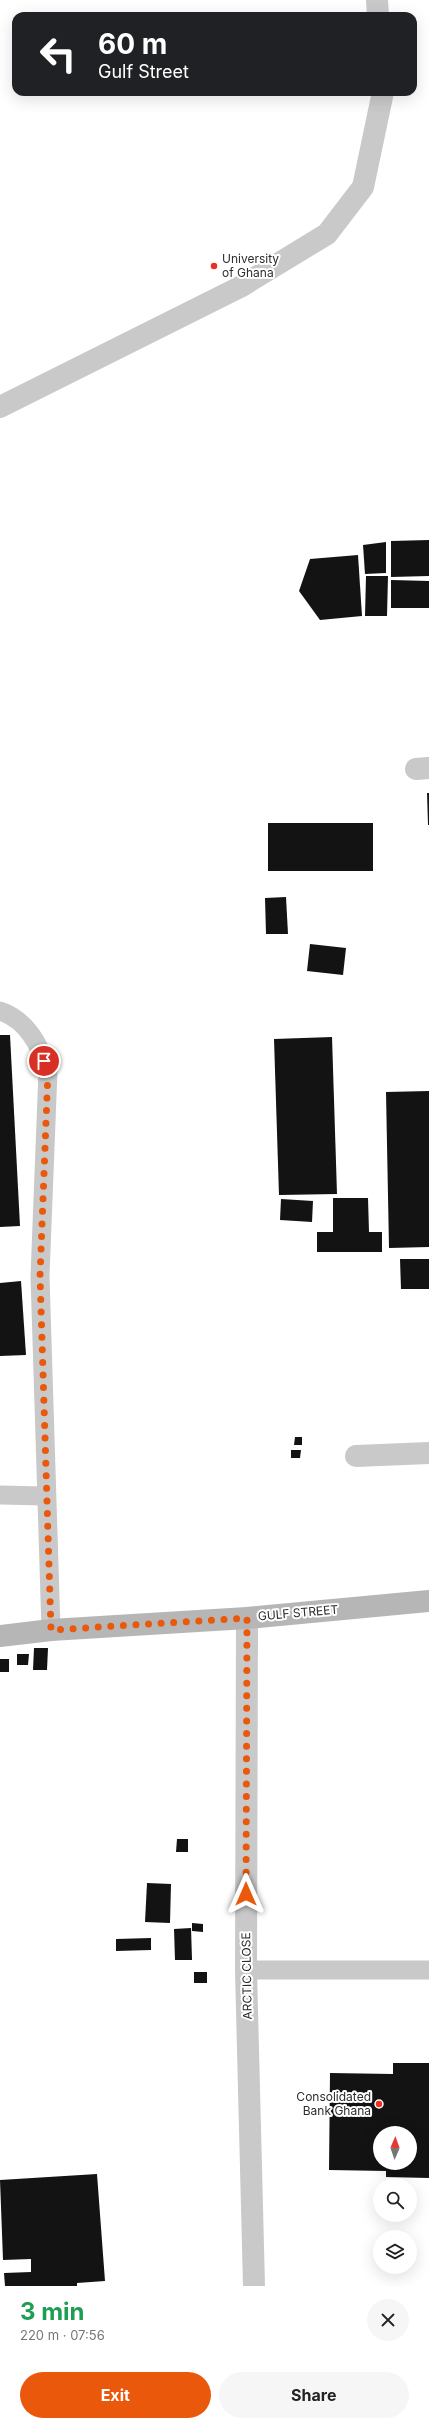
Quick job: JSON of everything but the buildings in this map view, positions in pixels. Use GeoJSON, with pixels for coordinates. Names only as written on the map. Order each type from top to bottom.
{"type":"FeatureCollection","features":[{"type":"Feature","properties":{"kind":"street"},"geometry":{"type":"LineString","coordinates":[[376,0],[378,12]]}},
{"type":"Feature","properties":{"kind":"street"},"geometry":{"type":"LineString","coordinates":[[0,407],[240,287],[327,234],[363,187],[382,96]]}},
{"type":"Feature","properties":{"kind":"street"},"geometry":{"type":"LineString","coordinates":[[356,1456],[429,1453]]}},
{"type":"Feature","properties":{"kind":"street","name":"GULF STREET"},"geometry":{"type":"LineString","coordinates":[[0,1636],[51,1630],[247,1618],[429,1601]]}},
{"type":"Feature","properties":{"kind":"street","name":"ARCTIC CLOSE"},"geometry":{"type":"LineString","coordinates":[[247,1618],[246,1970],[254,2286]]}},
{"type":"Feature","properties":{"kind":"lane"},"geometry":{"type":"LineString","coordinates":[[0,1012],[12,1015],[32,1034],[41,1051],[48,1071],[40,1276],[45,1496],[51,1630]]}},
{"type":"Feature","properties":{"kind":"lane"},"geometry":{"type":"LineString","coordinates":[[0,1495],[45,1496]]}},
{"type":"Feature","properties":{"kind":"lane"},"geometry":{"type":"LineString","coordinates":[[246,1970],[429,1970]]}},
{"type":"Feature","properties":{"kind":"place","name":"University of Ghana"},"geometry":{"type":"Point","coordinates":[214,266]}},
{"type":"Feature","properties":{"kind":"place","name":"Consolidated Bank Ghana"},"geometry":{"type":"Point","coordinates":[379,2104]}},
{"type":"Feature","properties":{"kind":"route"},"geometry":{"type":"LineString","coordinates":[[44,1061],[48,1071],[40,1276],[45,1496],[51,1630],[247,1618],[246,1894]]}}]}
